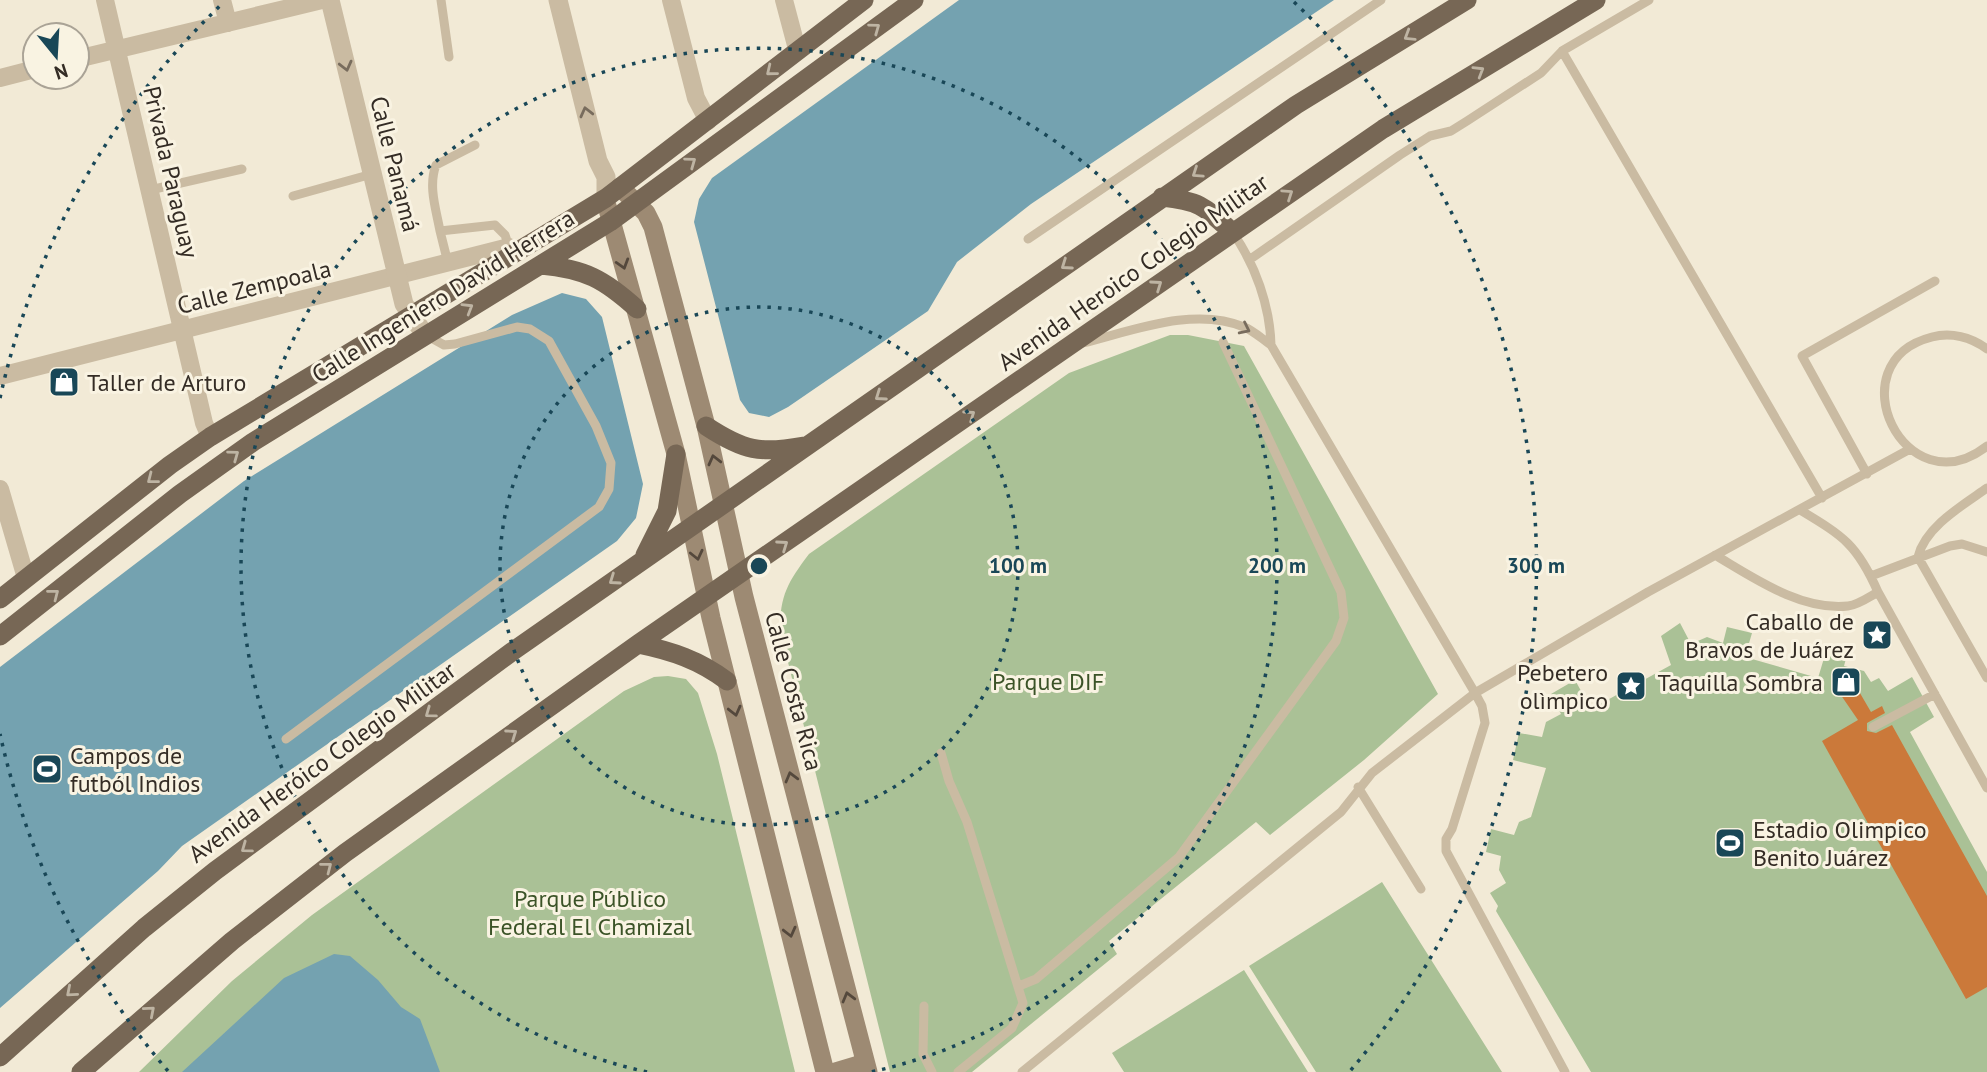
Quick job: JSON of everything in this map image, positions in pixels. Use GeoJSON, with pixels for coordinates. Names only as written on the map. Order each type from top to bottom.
{"type":"FeatureCollection","features":[{"type":"Feature","properties":{"kind":"main road","name":"Calle Ingeniero David Herrera"},"geometry":{"type":"LineString","coordinates":[[0,599],[210,437],[514,250],[610,187],[708,121],[797,49],[864,0]]}},
{"type":"Feature","properties":{"kind":"main road","name":"Calle Ingeniero David Herrera"},"geometry":{"type":"LineString","coordinates":[[0,636],[180,494],[243,449],[610,222],[914,0]]}},
{"type":"Feature","properties":{"kind":"main road","name":"Avenida Heroico Colegio Militar"},"geometry":{"type":"LineString","coordinates":[[691,528],[1296,105],[1466,0]]}},
{"type":"Feature","properties":{"kind":"main road","name":"Avenida Heroico Colegio Militar"},"geometry":{"type":"LineString","coordinates":[[707,597],[1383,129],[1596,0]]}},
{"type":"Feature","properties":{"kind":"main road","name":"Calle Costa Rica"},"geometry":{"type":"LineString","coordinates":[[825,1072],[727,681],[676,454],[637,309],[610,222],[610,187],[636,202],[653,227],[706,426],[739,575],[867,1068]]}},
{"type":"Feature","properties":{"kind":"main road"},"geometry":{"type":"LineString","coordinates":[[1162,197],[1191,200],[1205,207],[1232,232]]}},
{"type":"Feature","properties":{"kind":"main road"},"geometry":{"type":"LineString","coordinates":[[541,265],[573,268],[598,278],[637,309]]}},
{"type":"Feature","properties":{"kind":"main road"},"geometry":{"type":"LineString","coordinates":[[706,426],[733,444],[754,450],[783,450],[812,444]]}},
{"type":"Feature","properties":{"kind":"main road"},"geometry":{"type":"LineString","coordinates":[[640,561],[667,511],[676,454]]}},
{"type":"Feature","properties":{"kind":"main road","name":"Avenida Heróico Colegio Militar"},"geometry":{"type":"LineString","coordinates":[[0,1056],[144,928],[215,871],[640,561],[691,528]]}},
{"type":"Feature","properties":{"kind":"main road"},"geometry":{"type":"LineString","coordinates":[[81,1072],[232,941],[345,853],[707,597]]}},
{"type":"Feature","properties":{"kind":"main road"},"geometry":{"type":"LineString","coordinates":[[638,645],[677,652],[704,663],[727,681]]}},
{"type":"Feature","properties":{"kind":"main road"},"geometry":{"type":"LineString","coordinates":[[835,1072],[867,1068]]}},
{"type":"Feature","properties":{"kind":"street","name":"Privada Paraguay"},"geometry":{"type":"LineString","coordinates":[[105,0],[204,423],[210,437]]}},
{"type":"Feature","properties":{"kind":"street"},"geometry":{"type":"LineString","coordinates":[[222,0],[228,23]]}},
{"type":"Feature","properties":{"kind":"street"},"geometry":{"type":"LineString","coordinates":[[91,56],[321,0]]}},
{"type":"Feature","properties":{"kind":"street","name":"Calle Panamá"},"geometry":{"type":"LineString","coordinates":[[330,0],[397,276],[409,315],[425,335]]}},
{"type":"Feature","properties":{"kind":"street","name":"Calle Costa Rica"},"geometry":{"type":"LineString","coordinates":[[558,0],[598,161],[610,187]]}},
{"type":"Feature","properties":{"kind":"street"},"geometry":{"type":"LineString","coordinates":[[671,0],[696,98],[708,121]]}},
{"type":"Feature","properties":{"kind":"street"},"geometry":{"type":"LineString","coordinates":[[783,0],[797,49]]}},
{"type":"Feature","properties":{"kind":"street"},"geometry":{"type":"LineString","coordinates":[[0,78],[21,73]]}},
{"type":"Feature","properties":{"kind":"street","name":"Calle Zempoala"},"geometry":{"type":"LineString","coordinates":[[0,376],[448,263],[514,250]]}},
{"type":"Feature","properties":{"kind":"street"},"geometry":{"type":"LineString","coordinates":[[0,489],[26,578]]}},
{"type":"Feature","properties":{"kind":"lane"},"geometry":{"type":"LineString","coordinates":[[441,0],[449,57]]}},
{"type":"Feature","properties":{"kind":"lane"},"geometry":{"type":"LineString","coordinates":[[1028,239],[1381,0]]}},
{"type":"Feature","properties":{"kind":"lane"},"geometry":{"type":"LineString","coordinates":[[1249,260],[1400,155],[1430,136],[1451,131],[1541,73],[1562,51],[1649,0]]}},
{"type":"Feature","properties":{"kind":"lane"},"geometry":{"type":"LineString","coordinates":[[1562,51],[1822,498]]}},
{"type":"Feature","properties":{"kind":"lane"},"geometry":{"type":"LineString","coordinates":[[448,263],[433,195],[432,175],[436,165],[475,145]]}},
{"type":"Feature","properties":{"kind":"lane"},"geometry":{"type":"LineString","coordinates":[[150,190],[242,169]]}},
{"type":"Feature","properties":{"kind":"lane"},"geometry":{"type":"LineString","coordinates":[[293,196],[373,174]]}},
{"type":"Feature","properties":{"kind":"lane"},"geometry":{"type":"LineString","coordinates":[[440,231],[495,225],[514,250]]}},
{"type":"Feature","properties":{"kind":"lane"},"geometry":{"type":"LineString","coordinates":[[1232,232],[1249,260],[1268,320],[1271,345],[1482,706],[1485,723],[1452,829],[1446,839],[1446,851],[1565,1072]]}},
{"type":"Feature","properties":{"kind":"lane"},"geometry":{"type":"LineString","coordinates":[[1867,474],[1802,356],[1935,281]]}},
{"type":"Feature","properties":{"kind":"lane"},"geometry":{"type":"LineString","coordinates":[[1071,345],[1168,323],[1216,319],[1246,327],[1271,345]]}},
{"type":"Feature","properties":{"kind":"lane"},"geometry":{"type":"LineString","coordinates":[[286,739],[599,507],[609,489],[611,463],[596,426],[549,341],[530,328],[517,327],[444,345],[425,335]]}},
{"type":"Feature","properties":{"kind":"lane"},"geometry":{"type":"LineString","coordinates":[[1987,349],[1972,340],[1947,335],[1921,341],[1900,356],[1887,379],[1884,405],[1893,430],[1910,449],[1922,456],[1947,461],[1973,455],[1987,446]]}},
{"type":"Feature","properties":{"kind":"lane"},"geometry":{"type":"LineString","coordinates":[[1020,986],[1035,979],[1179,857],[1336,641],[1344,618],[1340,592],[1315,532],[1223,342]]}},
{"type":"Feature","properties":{"kind":"lane"},"geometry":{"type":"LineString","coordinates":[[1022,1072],[1340,812],[1358,787],[1475,693],[1715,555],[1910,449]]}},
{"type":"Feature","properties":{"kind":"lane"},"geometry":{"type":"LineString","coordinates":[[1987,488],[1929,535],[1921,546],[1918,557],[1987,678]]}},
{"type":"Feature","properties":{"kind":"lane"},"geometry":{"type":"LineString","coordinates":[[1800,510],[1846,538],[1871,576],[1987,788]]}},
{"type":"Feature","properties":{"kind":"lane"},"geometry":{"type":"LineString","coordinates":[[1871,576],[1918,557],[1962,544],[1987,552]]}},
{"type":"Feature","properties":{"kind":"lane"},"geometry":{"type":"LineString","coordinates":[[1715,555],[1782,592],[1829,606],[1851,606],[1878,592]]}},
{"type":"Feature","properties":{"kind":"lane"},"geometry":{"type":"LineString","coordinates":[[1873,727],[1934,694]]}},
{"type":"Feature","properties":{"kind":"lane"},"geometry":{"type":"LineString","coordinates":[[941,753],[1020,986],[1023,1003],[1020,1016],[1012,1028],[958,1072]]}},
{"type":"Feature","properties":{"kind":"lane"},"geometry":{"type":"LineString","coordinates":[[1358,787],[1421,889]]}},
{"type":"Feature","properties":{"kind":"lane"},"geometry":{"type":"LineString","coordinates":[[924,1006],[923,1054],[932,1072]]}},
{"type":"Feature","properties":{"kind":"green space","name":"Parque DIF"},"geometry":{"type":"Polygon","coordinates":[[[1170,335],[1188,335],[1244,346],[1438,694],[1364,760],[1270,835],[1256,822],[1109,941],[1117,954],[972,1072],[890,1072],[780,630],[787,589],[809,554],[1069,373],[1170,335]]]}},
{"type":"Feature","properties":{"kind":"green space","name":"Estadio Olimpico Benito Juárez"},"geometry":{"type":"Polygon","coordinates":[[[1680,623],[1691,644],[1707,637],[1723,643],[1727,627],[1752,633],[1745,657],[1818,678],[1828,645],[1848,651],[1844,666],[1864,671],[1871,682],[1879,678],[1888,691],[1912,677],[1934,717],[1910,732],[1987,872],[1987,1072],[1591,1072],[1496,911],[1498,906],[1490,893],[1506,883],[1499,870],[1501,856],[1486,852],[1491,829],[1514,835],[1519,822],[1531,817],[1546,768],[1513,760],[1519,733],[1542,737],[1546,722],[1561,714],[1551,694],[1575,680],[1591,709],[1671,665],[1661,636],[1680,623]]]}},
{"type":"Feature","properties":{"kind":"green space","name":"Parque Público Federal El Chamizal"},"geometry":{"type":"Polygon","coordinates":[[[654,677],[686,679],[698,693],[717,754],[795,1072],[139,1072],[232,981],[312,915],[624,691],[654,677]]]}},
{"type":"Feature","properties":{"kind":"green space"},"geometry":{"type":"Polygon","coordinates":[[[1382,882],[1502,1072],[1316,1072],[1249,966],[1382,882]]]}},
{"type":"Feature","properties":{"kind":"green space"},"geometry":{"type":"Polygon","coordinates":[[[1244,970],[1308,1072],[1124,1072],[1112,1053],[1244,970]]]}},
{"type":"Feature","properties":{"kind":"water"},"geometry":{"type":"Polygon","coordinates":[[[959,0],[1334,0],[1031,204],[957,262],[928,311],[788,407],[769,417],[749,413],[740,400],[694,222],[699,199],[712,178],[959,0]]]}},
{"type":"Feature","properties":{"kind":"water"},"geometry":{"type":"Polygon","coordinates":[[[562,293],[586,299],[602,317],[643,484],[636,518],[617,541],[182,846],[158,871],[0,1008],[0,667],[244,481],[512,315],[562,293]]]}},
{"type":"Feature","properties":{"kind":"water"},"geometry":{"type":"Polygon","coordinates":[[[334,954],[350,956],[378,980],[401,1007],[420,1019],[440,1072],[182,1072],[284,978],[334,954]]]}},
{"type":"Feature","properties":{"kind":"building"},"geometry":{"type":"Polygon","coordinates":[[[1840,674],[1850,676],[1871,712],[1882,706],[1885,713],[1867,723],[1867,731],[1876,733],[1892,725],[1987,896],[1987,987],[1966,999],[1822,741],[1858,720],[1836,688],[1840,674]]]}},
{"type":"Feature","properties":{"kind":"place","name":"Taller de Arturo"},"geometry":{"type":"Point","coordinates":[64,382]}},
{"type":"Feature","properties":{"kind":"place","name":"Caballo de Bravos de Juárez"},"geometry":{"type":"Point","coordinates":[1877,635]}},
{"type":"Feature","properties":{"kind":"place","name":"Taquilla Sombra"},"geometry":{"type":"Point","coordinates":[1846,682]}},
{"type":"Feature","properties":{"kind":"place","name":"Pebetero olìmpico"},"geometry":{"type":"Point","coordinates":[1631,686]}},
{"type":"Feature","properties":{"kind":"place","name":"Campos de futból Indios"},"geometry":{"type":"Point","coordinates":[47,769]}},
{"type":"Feature","properties":{"kind":"place","name":"Estadio Olimpico Benito Juárez"},"geometry":{"type":"Point","coordinates":[1730,843]}}]}
